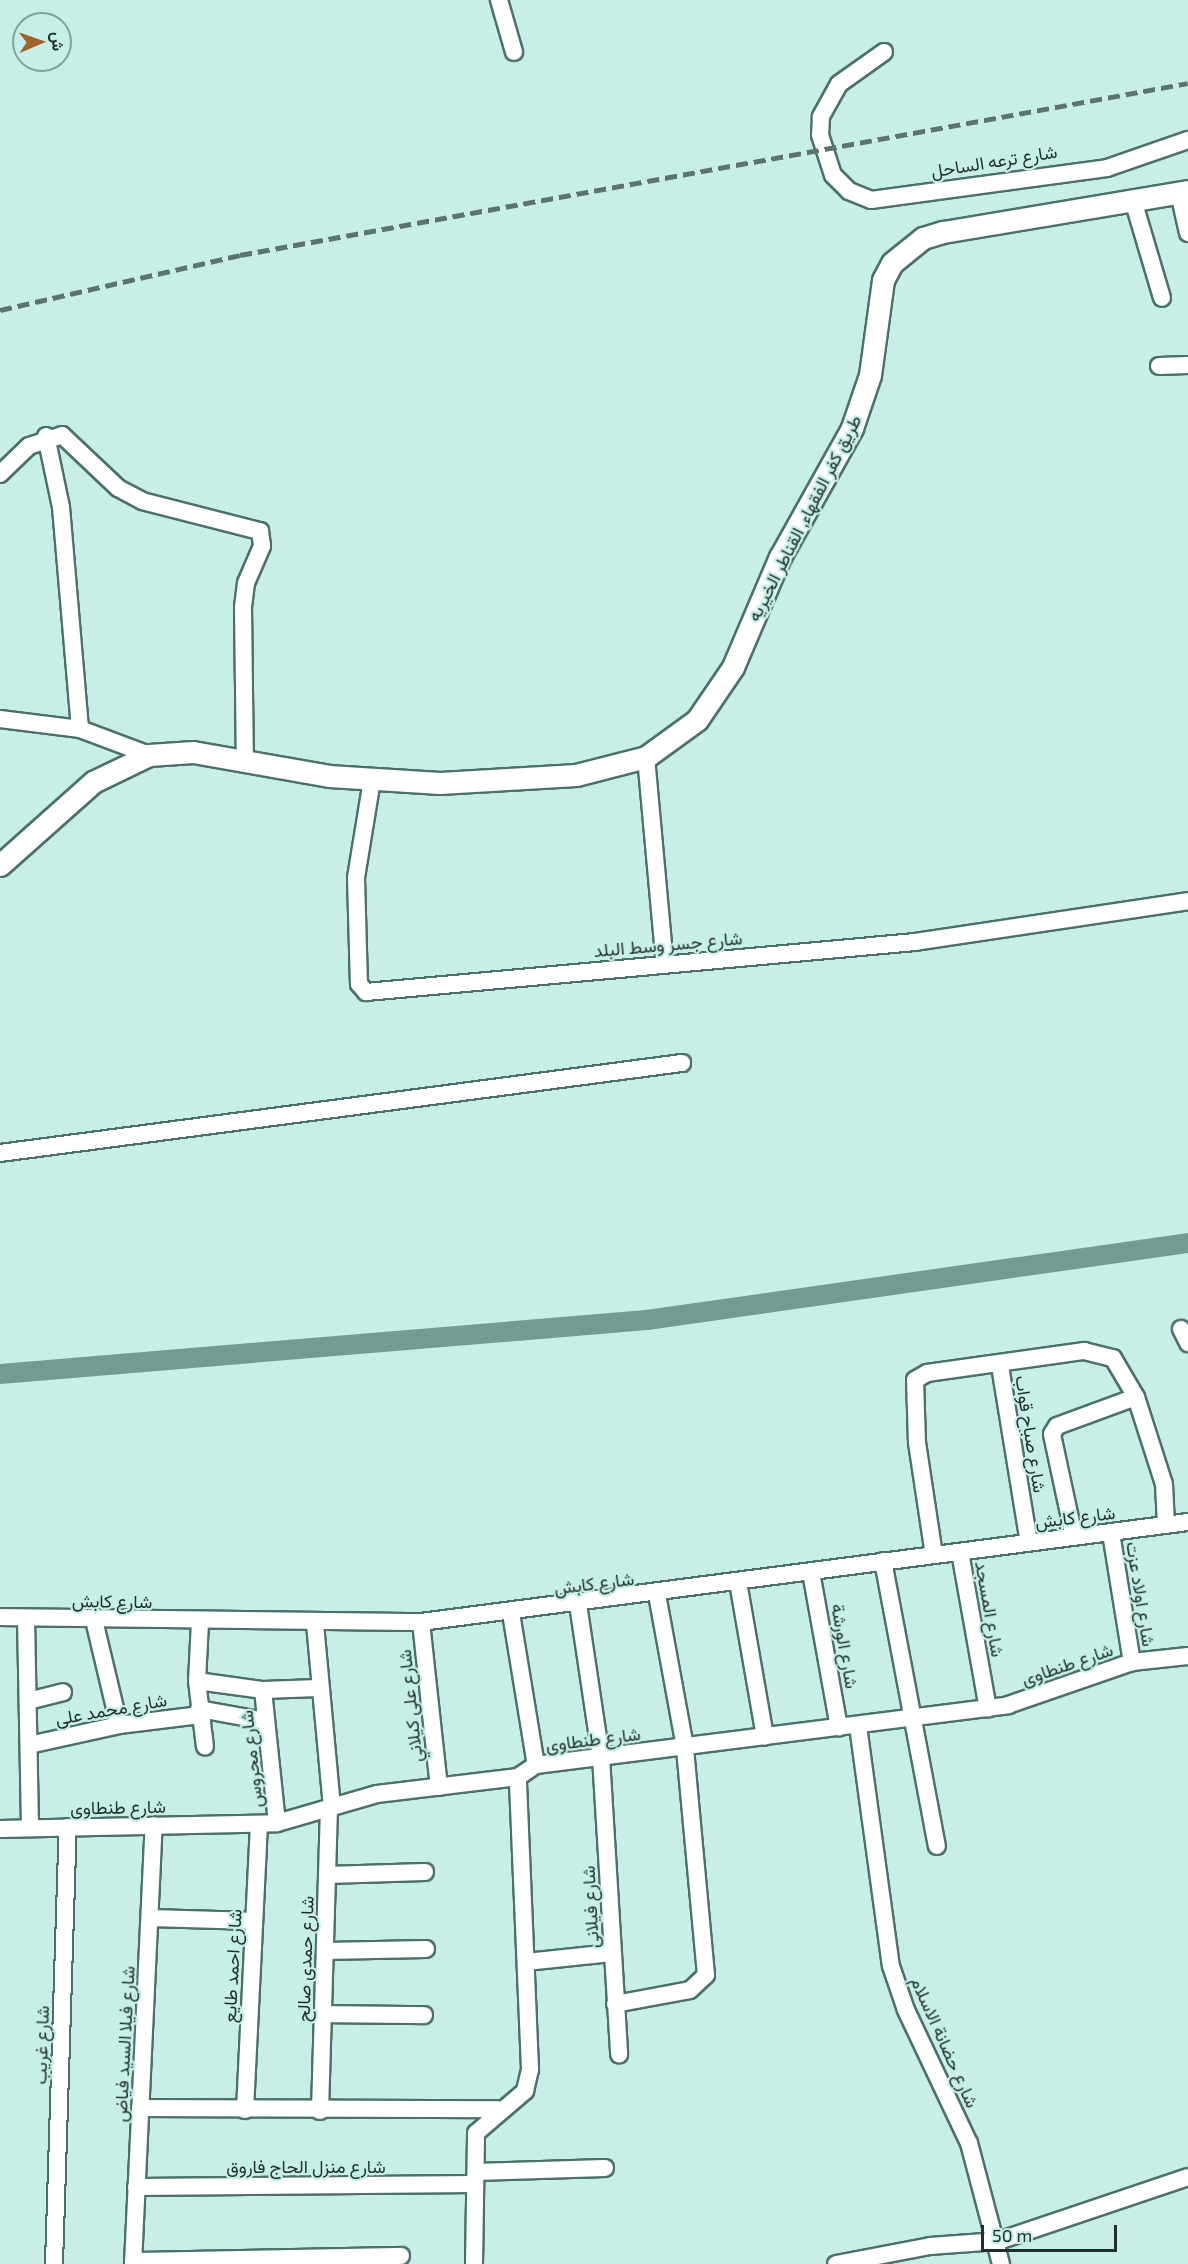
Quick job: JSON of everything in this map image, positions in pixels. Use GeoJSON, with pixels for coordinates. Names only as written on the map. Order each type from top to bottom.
{"type":"FeatureCollection","features":[{"type":"Feature","properties":{"kind":"street"},"geometry":{"type":"LineString","coordinates":[[499,0],[514,52]]}},
{"type":"Feature","properties":{"kind":"street","name":"شارع ترعه الساحل"},"geometry":{"type":"LineString","coordinates":[[884,52],[827,99],[820,135],[833,175],[849,191],[871,200],[1107,168],[1188,140]]}},
{"type":"Feature","properties":{"kind":"street"},"geometry":{"type":"LineString","coordinates":[[1183,192],[1188,233]]}},
{"type":"Feature","properties":{"kind":"street","name":"طريق كفر الفقهاء, القناطر الخيريه"},"geometry":{"type":"LineString","coordinates":[[0,865],[93,782],[149,755],[193,752],[245,763],[372,780],[530,779],[611,770],[646,757],[697,720],[717,695],[780,557],[852,428],[870,375],[883,280],[906,248],[943,232],[1183,192]]}},
{"type":"Feature","properties":{"kind":"street"},"geometry":{"type":"LineString","coordinates":[[1133,200],[1162,298]]}},
{"type":"Feature","properties":{"kind":"street"},"geometry":{"type":"LineString","coordinates":[[1159,366],[1188,365]]}},
{"type":"Feature","properties":{"kind":"street"},"geometry":{"type":"LineString","coordinates":[[46,436],[61,507],[80,729]]}},
{"type":"Feature","properties":{"kind":"street"},"geometry":{"type":"LineString","coordinates":[[0,474],[46,436],[68,437],[97,470],[142,501],[260,531],[262,546],[246,583],[243,607],[245,763]]}},
{"type":"Feature","properties":{"kind":"street"},"geometry":{"type":"LineString","coordinates":[[0,719],[80,729],[149,755]]}},
{"type":"Feature","properties":{"kind":"street"},"geometry":{"type":"LineString","coordinates":[[646,757],[665,964]]}},
{"type":"Feature","properties":{"kind":"street","name":"شارع جسر وسط البلد"},"geometry":{"type":"LineString","coordinates":[[372,780],[356,878],[361,989],[915,942],[1188,901]]}},
{"type":"Feature","properties":{"kind":"street"},"geometry":{"type":"LineString","coordinates":[[0,1153],[682,1063]]}},
{"type":"Feature","properties":{"kind":"street"},"geometry":{"type":"LineString","coordinates":[[933,1555],[917,1443],[915,1380],[927,1373],[1000,1366],[1099,1352],[1118,1364],[1136,1397],[1164,1484],[1166,1525]]}},
{"type":"Feature","properties":{"kind":"street","name":"شارع صباح قواب"},"geometry":{"type":"LineString","coordinates":[[1000,1366],[1029,1543]]}},
{"type":"Feature","properties":{"kind":"street"},"geometry":{"type":"LineString","coordinates":[[1074,1537],[1052,1434],[1057,1426],[1136,1397]]}},
{"type":"Feature","properties":{"kind":"street","name":"شارع كابش"},"geometry":{"type":"LineString","coordinates":[[0,1617],[315,1624],[421,1622],[512,1613],[883,1561],[1188,1522]]}},
{"type":"Feature","properties":{"kind":"street","name":"شارع اولاد عزت"},"geometry":{"type":"LineString","coordinates":[[1111,1533],[1132,1662]]}},
{"type":"Feature","properties":{"kind":"street","name":"شارع المسجد"},"geometry":{"type":"LineString","coordinates":[[960,1552],[987,1709]]}},
{"type":"Feature","properties":{"kind":"street"},"geometry":{"type":"LineString","coordinates":[[883,1561],[937,1846]]}},
{"type":"Feature","properties":{"kind":"street","name":"شارع الورشة"},"geometry":{"type":"LineString","coordinates":[[812,1572],[839,1728]]}},
{"type":"Feature","properties":{"kind":"street"},"geometry":{"type":"LineString","coordinates":[[738,1582],[765,1737]]}},
{"type":"Feature","properties":{"kind":"street"},"geometry":{"type":"LineString","coordinates":[[615,2004],[690,1990],[706,1975],[685,1747],[657,1594]]}},
{"type":"Feature","properties":{"kind":"street","name":"شارع فيلانى"},"geometry":{"type":"LineString","coordinates":[[578,1604],[601,1757],[619,2054]]}},
{"type":"Feature","properties":{"kind":"street"},"geometry":{"type":"LineString","coordinates":[[512,1613],[536,1765]]}},
{"type":"Feature","properties":{"kind":"street"},"geometry":{"type":"LineString","coordinates":[[26,1618],[30,1828]]}},
{"type":"Feature","properties":{"kind":"street"},"geometry":{"type":"LineString","coordinates":[[94,1620],[119,1725]]}},
{"type":"Feature","properties":{"kind":"street"},"geometry":{"type":"LineString","coordinates":[[200,1622],[197,1681],[205,1747]]}},
{"type":"Feature","properties":{"kind":"street","name":"شارع على كيلاني"},"geometry":{"type":"LineString","coordinates":[[421,1622],[439,1787]]}},
{"type":"Feature","properties":{"kind":"street","name":"شارع حمدى صالح"},"geometry":{"type":"LineString","coordinates":[[315,1624],[318,1688],[330,1808],[320,2111]]}},
{"type":"Feature","properties":{"kind":"street","name":"شارع طنطاوى"},"geometry":{"type":"LineString","coordinates":[[0,1829],[277,1823],[377,1794],[518,1777],[536,1765],[987,1709],[1132,1662],[1188,1656]]}},
{"type":"Feature","properties":{"kind":"street"},"geometry":{"type":"LineString","coordinates":[[197,1681],[263,1689],[318,1688]]}},
{"type":"Feature","properties":{"kind":"street","name":"شارع محروس"},"geometry":{"type":"LineString","coordinates":[[263,1689],[277,1823]]}},
{"type":"Feature","properties":{"kind":"street"},"geometry":{"type":"LineString","coordinates":[[28,1701],[63,1692]]}},
{"type":"Feature","properties":{"kind":"street","name":"شارع محمد على"},"geometry":{"type":"LineString","coordinates":[[29,1745],[119,1725],[200,1712],[266,1721]]}},
{"type":"Feature","properties":{"kind":"street","name":"شارع حضانة الاسلام"},"geometry":{"type":"LineString","coordinates":[[858,1726],[891,1966],[906,2010],[969,2143],[998,2241],[1001,2264]]}},
{"type":"Feature","properties":{"kind":"street"},"geometry":{"type":"LineString","coordinates":[[474,2264],[476,2133],[498,2109],[518,2099],[529,2080],[518,1777]]}},
{"type":"Feature","properties":{"kind":"street","name":"شارع احمد طايع"},"geometry":{"type":"LineString","coordinates":[[245,2110],[259,1824]]}},
{"type":"Feature","properties":{"kind":"street","name":"شارع فيلا السيد فياض"},"geometry":{"type":"LineString","coordinates":[[133,2263],[154,1826]]}},
{"type":"Feature","properties":{"kind":"street","name":"شارع غريب"},"geometry":{"type":"LineString","coordinates":[[54,2264],[68,1827]]}},
{"type":"Feature","properties":{"kind":"street"},"geometry":{"type":"LineString","coordinates":[[327,1875],[425,1872]]}},
{"type":"Feature","properties":{"kind":"street"},"geometry":{"type":"LineString","coordinates":[[150,1918],[254,1921]]}},
{"type":"Feature","properties":{"kind":"street"},"geometry":{"type":"LineString","coordinates":[[325,1951],[426,1949]]}},
{"type":"Feature","properties":{"kind":"street"},"geometry":{"type":"LineString","coordinates":[[526,1962],[612,1953]]}},
{"type":"Feature","properties":{"kind":"street"},"geometry":{"type":"LineString","coordinates":[[323,2014],[424,2015]]}},
{"type":"Feature","properties":{"kind":"street"},"geometry":{"type":"LineString","coordinates":[[140,2108],[320,2111],[498,2109]]}},
{"type":"Feature","properties":{"kind":"street","name":"شارع منزل الحاج فاروق"},"geometry":{"type":"LineString","coordinates":[[136,2187],[476,2178],[605,2168]]}},
{"type":"Feature","properties":{"kind":"street"},"geometry":{"type":"LineString","coordinates":[[836,2264],[930,2246],[998,2241],[1188,2177]]}},
{"type":"Feature","properties":{"kind":"street"},"geometry":{"type":"LineString","coordinates":[[133,2263],[401,2256]]}},
{"type":"Feature","properties":{"kind":"waterway"},"geometry":{"type":"LineString","coordinates":[[0,1374],[647,1320],[1188,1243]]}},
{"type":"Feature","properties":{"kind":"railway"},"geometry":{"type":"LineString","coordinates":[[0,310],[240,255],[1188,83]]}}]}
